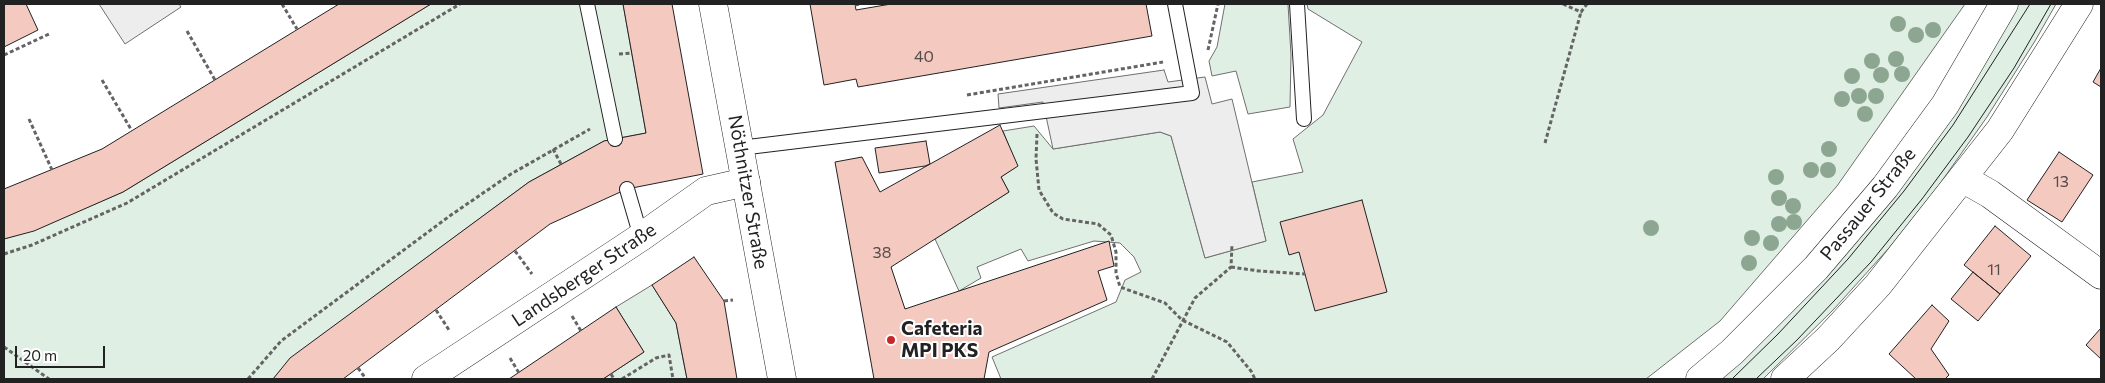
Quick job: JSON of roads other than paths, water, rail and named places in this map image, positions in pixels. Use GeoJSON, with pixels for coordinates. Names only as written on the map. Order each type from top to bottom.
{"type":"FeatureCollection","features":[{"type":"Feature","properties":{"kind":"street","name":"Nöthnitzer Straße"},"geometry":{"type":"LineString","coordinates":[[713,4],[782,379]]}},
{"type":"Feature","properties":{"kind":"street","name":"Passauer Straße"},"geometry":{"type":"LineString","coordinates":[[1700,379],[1732,352],[1816,268],[1885,187],[1945,105],[2004,4]]}},
{"type":"Feature","properties":{"kind":"street"},"geometry":{"type":"LineString","coordinates":[[1785,379],[1828,339],[1878,285],[2000,130],[2079,4]]}},
{"type":"Feature","properties":{"kind":"street"},"geometry":{"type":"LineString","coordinates":[[1962,178],[1990,194],[2101,275]]}},
{"type":"Feature","properties":{"kind":"street","name":"Landsberger Straße"},"geometry":{"type":"LineString","coordinates":[[426,379],[641,237],[706,191],[746,182]]}},
{"type":"Feature","properties":{"kind":"lane"},"geometry":{"type":"LineString","coordinates":[[587,4],[608,56],[610,118],[615,139]]}},
{"type":"Feature","properties":{"kind":"lane"},"geometry":{"type":"LineString","coordinates":[[740,148],[1192,92],[1175,4]]}},
{"type":"Feature","properties":{"kind":"lane"},"geometry":{"type":"LineString","coordinates":[[1297,4],[1304,119]]}},
{"type":"Feature","properties":{"kind":"lane"},"geometry":{"type":"LineString","coordinates":[[627,189],[641,237]]}},
{"type":"Feature","properties":{"kind":"tram line"},"geometry":{"type":"LineString","coordinates":[[1732,379],[1778,334],[1848,259],[1904,191],[1953,125],[2030,4]]}},
{"type":"Feature","properties":{"kind":"tram line"},"geometry":{"type":"LineString","coordinates":[[1756,379],[1797,340],[1871,262],[1922,199],[1968,137],[2014,68],[2051,4]]}},
{"type":"Feature","properties":{"kind":"place","name":"Cafeteria MPI PKS"},"geometry":{"type":"Point","coordinates":[891,340]}}]}
